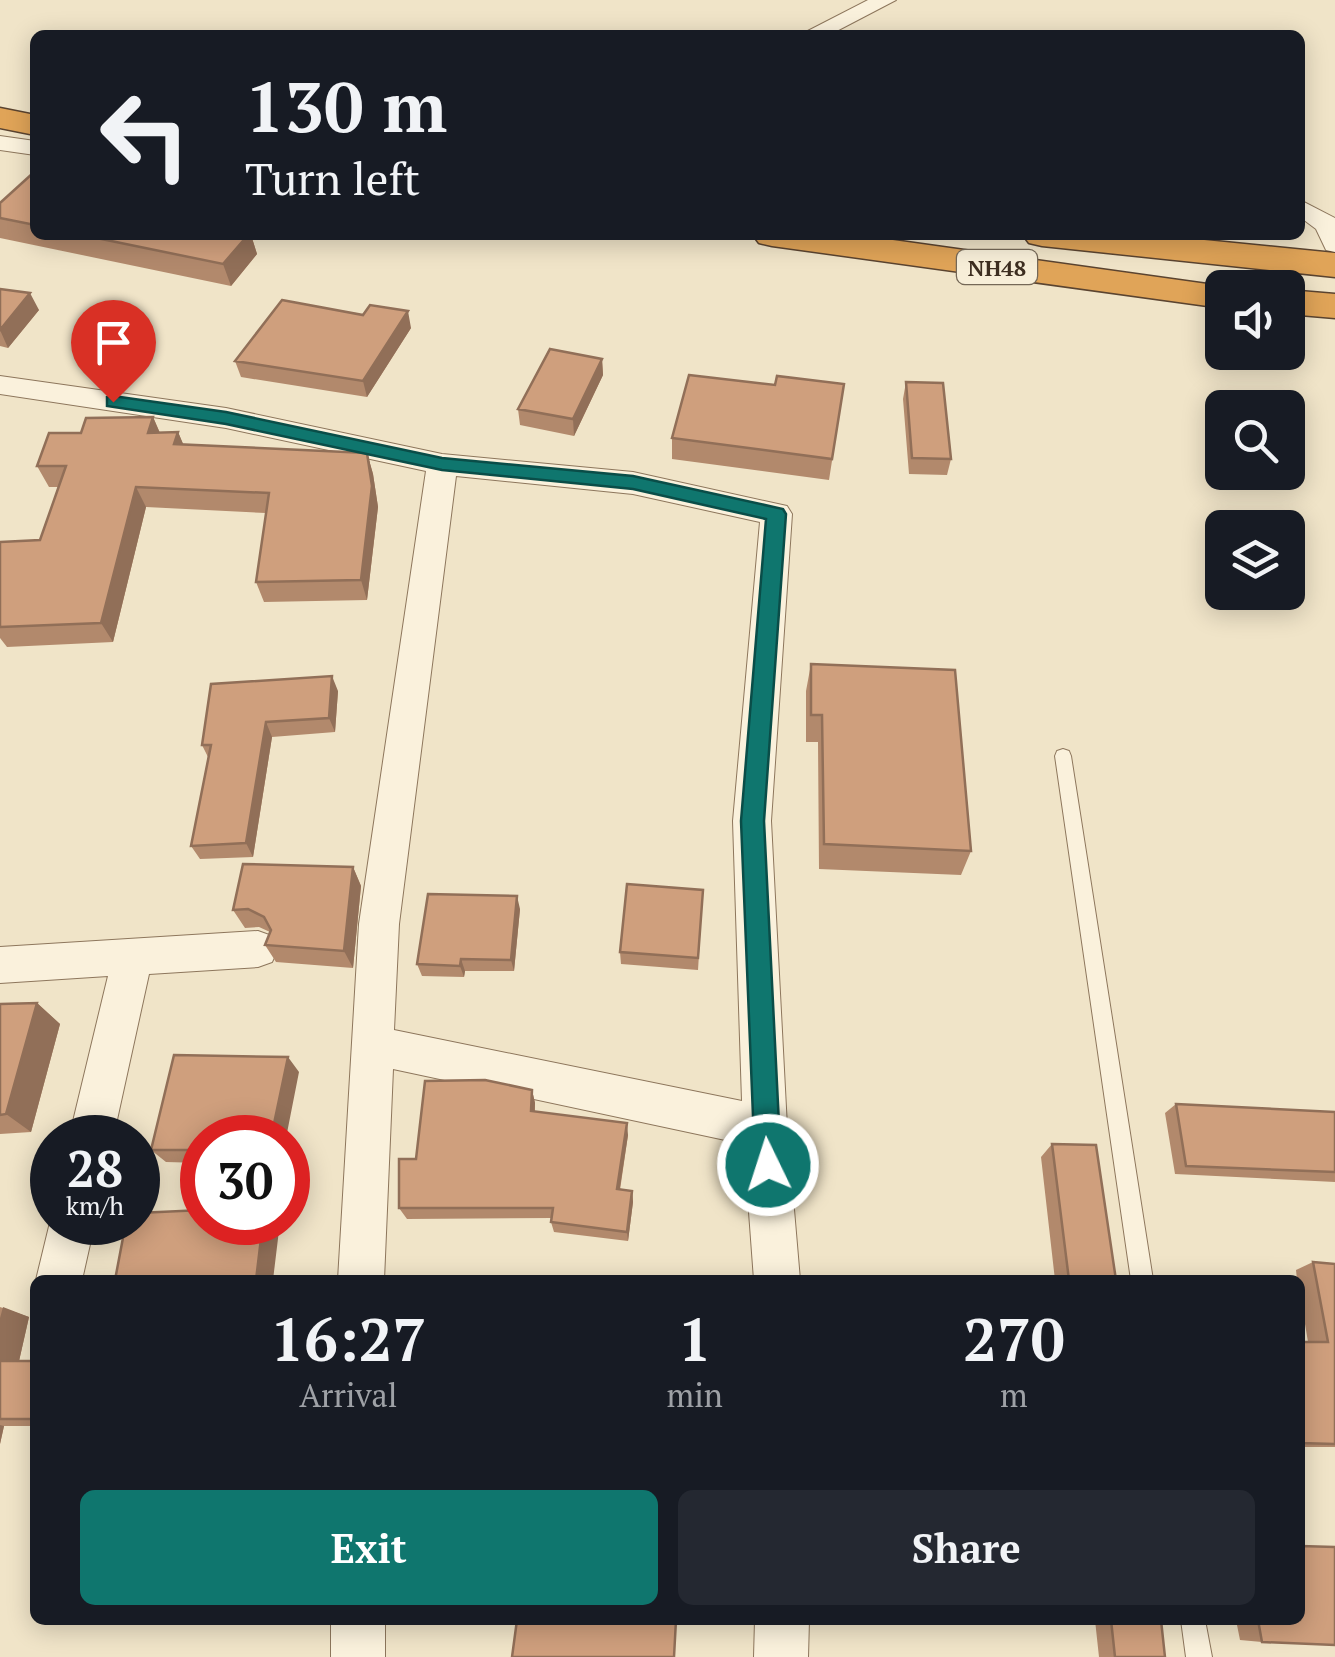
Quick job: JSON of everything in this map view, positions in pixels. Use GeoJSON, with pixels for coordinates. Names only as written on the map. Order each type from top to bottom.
{"type":"FeatureCollection","features":[{"type":"Feature","properties":{"kind":"highway"},"geometry":{"type":"LineString","coordinates":[[0,87],[30,92]]}},
{"type":"Feature","properties":{"kind":"highway"},"geometry":{"type":"LineString","coordinates":[[0,118],[30,123]]}},
{"type":"Feature","properties":{"kind":"highway","name":"NH48"},"geometry":{"type":"LineString","coordinates":[[809,240],[1205,294]]}},
{"type":"Feature","properties":{"kind":"highway","name":"NH48"},"geometry":{"type":"LineString","coordinates":[[1091,240],[1335,265]]}},
{"type":"Feature","properties":{"kind":"highway"},"geometry":{"type":"LineString","coordinates":[[1305,303],[1335,306]]}},
{"type":"Feature","properties":{"kind":"street"},"geometry":{"type":"LineString","coordinates":[[810,28],[885,0]]}},
{"type":"Feature","properties":{"kind":"street"},"geometry":{"type":"LineString","coordinates":[[0,143],[30,147]]}},
{"type":"Feature","properties":{"kind":"street"},"geometry":{"type":"LineString","coordinates":[[1305,210],[1320,216],[1331,228],[1335,244]]}},
{"type":"Feature","properties":{"kind":"street"},"geometry":{"type":"LineString","coordinates":[[0,385],[226,418],[442,464],[633,483],[776,514],[752,821],[765,1127],[778,1275]]}},
{"type":"Feature","properties":{"kind":"street"},"geometry":{"type":"LineString","coordinates":[[360,1275],[380,924],[442,464]]}},
{"type":"Feature","properties":{"kind":"street"},"geometry":{"type":"LineString","coordinates":[[0,965],[258,949]]}},
{"type":"Feature","properties":{"kind":"street"},"geometry":{"type":"LineString","coordinates":[[97,1115],[133,956]]}},
{"type":"Feature","properties":{"kind":"street"},"geometry":{"type":"LineString","coordinates":[[373,1046],[765,1127]]}},
{"type":"Feature","properties":{"kind":"street"},"geometry":{"type":"LineString","coordinates":[[60,1275],[67,1245]]}},
{"type":"Feature","properties":{"kind":"street"},"geometry":{"type":"LineString","coordinates":[[358,1625],[358,1657]]}},
{"type":"Feature","properties":{"kind":"street"},"geometry":{"type":"LineString","coordinates":[[781,1657],[782,1625]]}},
{"type":"Feature","properties":{"kind":"lane"},"geometry":{"type":"LineString","coordinates":[[1063,756],[1141,1275]]}},
{"type":"Feature","properties":{"kind":"lane"},"geometry":{"type":"LineString","coordinates":[[1195,1625],[1199,1657]]}},
{"type":"Feature","properties":{"kind":"building"},"geometry":{"type":"Polygon","coordinates":[[[30,176],[30,224],[0,218],[0,203],[30,176]]]}},
{"type":"Feature","properties":{"kind":"building"},"geometry":{"type":"Polygon","coordinates":[[[106,240],[244,240],[223,264],[106,240]]]}},
{"type":"Feature","properties":{"kind":"building"},"geometry":{"type":"Polygon","coordinates":[[[0,289],[30,293],[0,330],[0,289]]]}},
{"type":"Feature","properties":{"kind":"building"},"geometry":{"type":"Polygon","coordinates":[[[282,300],[363,315],[370,305],[408,311],[363,381],[235,361],[282,300]]]}},
{"type":"Feature","properties":{"kind":"building"},"geometry":{"type":"Polygon","coordinates":[[[550,349],[602,359],[573,419],[518,409],[550,349]]]}},
{"type":"Feature","properties":{"kind":"building"},"geometry":{"type":"Polygon","coordinates":[[[689,375],[775,385],[777,376],[844,384],[832,459],[672,438],[689,375]]]}},
{"type":"Feature","properties":{"kind":"building"},"geometry":{"type":"Polygon","coordinates":[[[906,382],[943,383],[951,459],[912,458],[906,382]]]}},
{"type":"Feature","properties":{"kind":"building"},"geometry":{"type":"Polygon","coordinates":[[[153,417],[148,433],[178,432],[174,444],[367,453],[372,486],[361,580],[256,582],[269,493],[136,487],[101,623],[0,627],[0,542],[40,540],[66,466],[37,466],[49,433],[81,433],[86,418],[153,417]]]}},
{"type":"Feature","properties":{"kind":"building"},"geometry":{"type":"Polygon","coordinates":[[[811,664],[955,670],[971,851],[824,844],[822,715],[811,715],[811,664]]]}},
{"type":"Feature","properties":{"kind":"building"},"geometry":{"type":"Polygon","coordinates":[[[332,676],[329,718],[266,722],[246,843],[191,846],[211,745],[202,745],[211,684],[332,676]]]}},
{"type":"Feature","properties":{"kind":"building"},"geometry":{"type":"Polygon","coordinates":[[[243,864],[353,867],[344,951],[265,945],[271,930],[264,917],[248,909],[233,910],[243,864]]]}},
{"type":"Feature","properties":{"kind":"building"},"geometry":{"type":"Polygon","coordinates":[[[627,884],[703,890],[698,958],[620,952],[627,884]]]}},
{"type":"Feature","properties":{"kind":"building"},"geometry":{"type":"Polygon","coordinates":[[[428,894],[517,896],[511,960],[461,959],[460,966],[417,964],[428,894]]]}},
{"type":"Feature","properties":{"kind":"building"},"geometry":{"type":"Polygon","coordinates":[[[37,1003],[6,1114],[0,1115],[0,1004],[37,1003]]]}},
{"type":"Feature","properties":{"kind":"building"},"geometry":{"type":"Polygon","coordinates":[[[174,1055],[288,1057],[276,1115],[180,1115],[180,1150],[160,1150],[159,1115],[174,1055]]]}},
{"type":"Feature","properties":{"kind":"building"},"geometry":{"type":"Polygon","coordinates":[[[485,1080],[532,1090],[531,1111],[627,1123],[617,1189],[632,1191],[627,1232],[551,1222],[553,1208],[399,1208],[399,1159],[416,1159],[425,1081],[485,1080]]]}},
{"type":"Feature","properties":{"kind":"building"},"geometry":{"type":"Polygon","coordinates":[[[1176,1104],[1335,1112],[1335,1172],[1186,1166],[1176,1104]]]}},
{"type":"Feature","properties":{"kind":"building"},"geometry":{"type":"Polygon","coordinates":[[[1052,1144],[1096,1145],[1115,1275],[1068,1275],[1052,1144]]]}},
{"type":"Feature","properties":{"kind":"building"},"geometry":{"type":"Polygon","coordinates":[[[180,1211],[180,1245],[260,1245],[257,1275],[116,1275],[122,1245],[160,1245],[160,1212],[180,1211]]]}},
{"type":"Feature","properties":{"kind":"building"},"geometry":{"type":"Polygon","coordinates":[[[1313,1262],[1335,1264],[1335,1444],[1305,1443],[1305,1342],[1328,1342],[1313,1262]]]}},
{"type":"Feature","properties":{"kind":"building"},"geometry":{"type":"Polygon","coordinates":[[[0,1361],[30,1361],[30,1419],[0,1419],[0,1361]]]}},
{"type":"Feature","properties":{"kind":"building"},"geometry":{"type":"Polygon","coordinates":[[[1305,1546],[1335,1547],[1335,1645],[1262,1642],[1259,1625],[1305,1625],[1305,1546]]]}},
{"type":"Feature","properties":{"kind":"building"},"geometry":{"type":"Polygon","coordinates":[[[516,1625],[676,1625],[674,1657],[512,1657],[516,1625]]]}},
{"type":"Feature","properties":{"kind":"building"},"geometry":{"type":"Polygon","coordinates":[[[1112,1625],[1162,1625],[1165,1657],[1115,1657],[1112,1625]]]}},
{"type":"Feature","properties":{"kind":"route"},"geometry":{"type":"LineString","coordinates":[[113,402],[226,418],[442,464],[633,483],[776,514],[752,821],[768,1165]]}}]}
